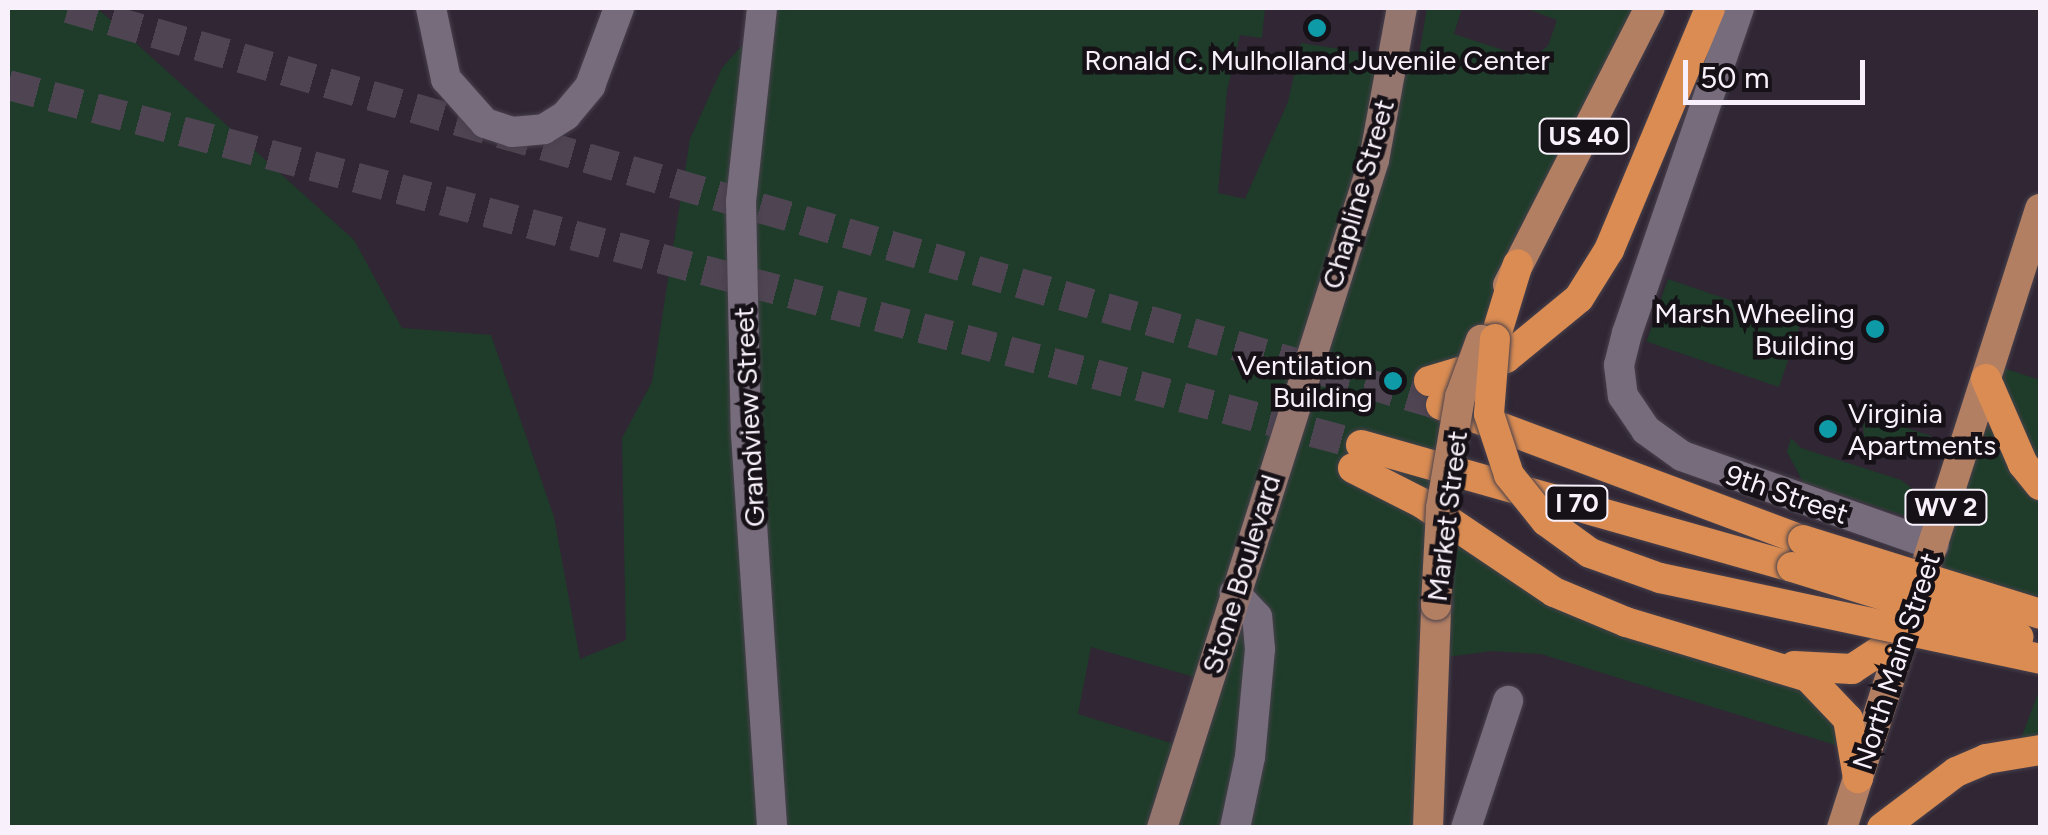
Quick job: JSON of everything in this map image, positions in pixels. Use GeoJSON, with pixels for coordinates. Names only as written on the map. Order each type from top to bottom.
{"type":"FeatureCollection","features":[{"type":"Feature","properties":{"kind":"highway","name":"I 70"},"geometry":{"type":"LineString","coordinates":[[1710,8],[1608,250],[1579,298],[1506,358],[1435,393],[1798,553],[2040,644]]}},
{"type":"Feature","properties":{"kind":"highway"},"geometry":{"type":"LineString","coordinates":[[1518,264],[1488,340],[1489,414],[1510,475],[1546,521],[1590,554],[1660,578],[2040,659]]}},
{"type":"Feature","properties":{"kind":"highway"},"geometry":{"type":"LineString","coordinates":[[1986,379],[2023,464],[2040,485]]}},
{"type":"Feature","properties":{"kind":"highway","name":"I 70"},"geometry":{"type":"LineString","coordinates":[[1781,666],[1571,600],[1357,456],[1798,553],[2040,614]]}},
{"type":"Feature","properties":{"kind":"highway"},"geometry":{"type":"LineString","coordinates":[[1781,666],[1852,668],[1904,634]]}},
{"type":"Feature","properties":{"kind":"highway"},"geometry":{"type":"LineString","coordinates":[[1781,666],[1838,702],[1853,734],[1858,778]]}},
{"type":"Feature","properties":{"kind":"highway"},"geometry":{"type":"LineString","coordinates":[[1882,828],[1930,789],[1986,759],[2040,750]]}},
{"type":"Feature","properties":{"kind":"main road","name":"US 40"},"geometry":{"type":"LineString","coordinates":[[1518,264],[1650,8]]}},
{"type":"Feature","properties":{"kind":"main road","name":"North Main Street"},"geometry":{"type":"LineString","coordinates":[[1842,828],[2040,209]]}},
{"type":"Feature","properties":{"kind":"main road","name":"Market Street"},"geometry":{"type":"LineString","coordinates":[[1428,828],[1441,508],[1460,397],[1488,340]]}},
{"type":"Feature","properties":{"kind":"street"},"geometry":{"type":"LineString","coordinates":[[430,8],[446,79],[485,124],[512,132],[544,128],[566,114],[590,86],[619,8]]}},
{"type":"Feature","properties":{"kind":"street","name":"Grandview Street"},"geometry":{"type":"LineString","coordinates":[[762,8],[740,202],[746,434],[772,828]]}},
{"type":"Feature","properties":{"kind":"street","name":"Chapline Street"},"geometry":{"type":"LineString","coordinates":[[1320,320],[1374,160],[1402,8]]}},
{"type":"Feature","properties":{"kind":"street","name":"9th Street"},"geometry":{"type":"LineString","coordinates":[[1738,8],[1619,365],[1624,396],[1646,430],[1682,456],[1934,546]]}},
{"type":"Feature","properties":{"kind":"street","name":"Stone Boulevard"},"geometry":{"type":"LineString","coordinates":[[1162,828],[1320,320]]}},
{"type":"Feature","properties":{"kind":"street"},"geometry":{"type":"LineString","coordinates":[[1234,828],[1250,757],[1260,649],[1257,617],[1235,593]]}},
{"type":"Feature","properties":{"kind":"street"},"geometry":{"type":"LineString","coordinates":[[1466,828],[1508,701]]}},
{"type":"Feature","properties":{"kind":"green space"},"geometry":{"type":"Polygon","coordinates":[[[8,8],[97,8],[354,240],[402,328],[491,335],[554,517],[580,659],[626,640],[622,438],[652,382],[690,139],[722,68],[760,25],[762,8],[1265,8],[1262,38],[1240,35],[1227,91],[1218,193],[1245,199],[1288,102],[1301,43],[1418,61],[1427,8],[1462,8],[1454,34],[1531,59],[1548,46],[1557,20],[1525,8],[1650,8],[1481,340],[1441,508],[1518,569],[1808,677],[1855,751],[1541,654],[1491,651],[1432,659],[1428,827],[8,827],[8,8]],[[1091,647],[1078,714],[1187,748],[1208,681],[1091,647]]]}},
{"type":"Feature","properties":{"kind":"green space"},"geometry":{"type":"Polygon","coordinates":[[[1668,279],[1800,325],[1779,387],[1647,341],[1668,279]]]}},
{"type":"Feature","properties":{"kind":"green space"},"geometry":{"type":"Polygon","coordinates":[[[1991,364],[2040,380],[2040,614],[1923,576],[1991,364]]]}},
{"type":"Feature","properties":{"kind":"green space"},"geometry":{"type":"Polygon","coordinates":[[[1872,417],[1931,436],[1925,457],[1864,437],[1863,425],[1872,417]]]}},
{"type":"Feature","properties":{"kind":"green space"},"geometry":{"type":"Polygon","coordinates":[[[1791,438],[1801,448],[1901,480],[1914,490],[1905,516],[1803,482],[1787,452],[1791,438]]]}},
{"type":"Feature","properties":{"kind":"green space"},"geometry":{"type":"Polygon","coordinates":[[[2040,688],[2040,750],[2016,752],[2040,688]]]}},
{"type":"Feature","properties":{"kind":"tunnel"},"geometry":{"type":"LineString","coordinates":[[68,8],[1441,405]]}},
{"type":"Feature","properties":{"kind":"tunnel"},"geometry":{"type":"LineString","coordinates":[[8,85],[1361,445]]}},
{"type":"Feature","properties":{"kind":"place","name":"Ronald C. Mulholland Juvenile Center"},"geometry":{"type":"Point","coordinates":[1317,28]}},
{"type":"Feature","properties":{"kind":"place","name":"Marsh Wheeling Building"},"geometry":{"type":"Point","coordinates":[1875,329]}},
{"type":"Feature","properties":{"kind":"place","name":"Ventilation Building"},"geometry":{"type":"Point","coordinates":[1393,381]}},
{"type":"Feature","properties":{"kind":"place","name":"Virginia Apartments"},"geometry":{"type":"Point","coordinates":[1828,429]}}]}
